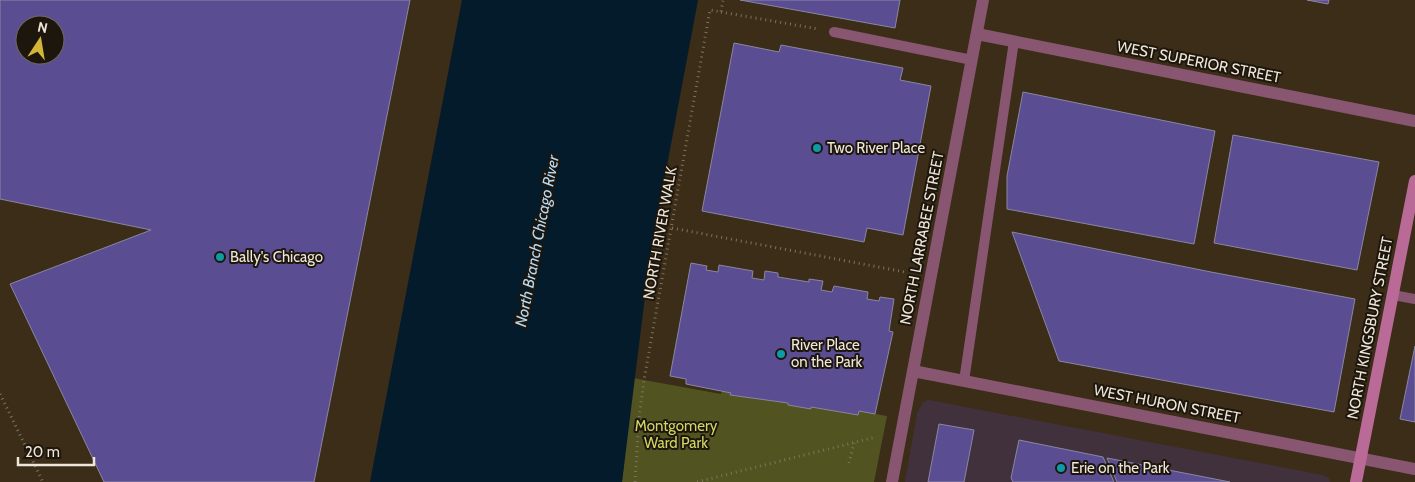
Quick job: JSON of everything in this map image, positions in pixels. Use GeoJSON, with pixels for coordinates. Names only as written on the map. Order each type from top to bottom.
{"type":"FeatureCollection","features":[{"type":"Feature","properties":{"kind":"street","name":"NORTH LARRABEE STREET"},"geometry":{"type":"LineString","coordinates":[[892,482],[983,0]]}},
{"type":"Feature","properties":{"kind":"street","name":"WEST SUPERIOR STREET"},"geometry":{"type":"LineString","coordinates":[[977,34],[1415,121]]}},
{"type":"Feature","properties":{"kind":"street","name":"NORTH KINGSBURY STREET"},"geometry":{"type":"LineString","coordinates":[[1356,482],[1415,181]]}},
{"type":"Feature","properties":{"kind":"street","name":"WEST HURON STREET"},"geometry":{"type":"LineString","coordinates":[[913,371],[1415,469]]}},
{"type":"Feature","properties":{"kind":"lane"},"geometry":{"type":"LineString","coordinates":[[834,32],[972,60]]}},
{"type":"Feature","properties":{"kind":"lane"},"geometry":{"type":"LineString","coordinates":[[964,381],[1014,41]]}},
{"type":"Feature","properties":{"kind":"lane"},"geometry":{"type":"LineString","coordinates":[[1392,295],[1415,300]]}},
{"type":"Feature","properties":{"kind":"path"},"geometry":{"type":"LineString","coordinates":[[723,0],[720,12],[834,32]]}},
{"type":"Feature","properties":{"kind":"path","name":"NORTH RIVER WALK"},"geometry":{"type":"LineString","coordinates":[[635,482],[639,418],[644,380],[710,10],[720,12]]}},
{"type":"Feature","properties":{"kind":"path"},"geometry":{"type":"LineString","coordinates":[[672,228],[905,272]]}},
{"type":"Feature","properties":{"kind":"path"},"geometry":{"type":"LineString","coordinates":[[0,394],[43,482]]}},
{"type":"Feature","properties":{"kind":"path"},"geometry":{"type":"LineString","coordinates":[[697,482],[876,438]]}},
{"type":"Feature","properties":{"kind":"path"},"geometry":{"type":"LineString","coordinates":[[849,463],[854,443]]}},
{"type":"Feature","properties":{"kind":"shaded area"},"geometry":{"type":"Polygon","coordinates":[[[929,400],[1323,475],[1329,478],[1330,482],[905,482],[917,413],[923,402],[929,400]]]}},
{"type":"Feature","properties":{"kind":"green space","name":"Montgomery Ward Park"},"geometry":{"type":"Polygon","coordinates":[[[633,378],[721,394],[722,391],[731,393],[731,395],[788,403],[788,405],[811,409],[811,407],[857,415],[859,411],[887,416],[874,482],[622,482],[633,378]]]}},
{"type":"Feature","properties":{"kind":"water","name":"North Branch Chicago River"},"geometry":{"type":"Polygon","coordinates":[[[462,0],[698,0],[650,256],[622,482],[370,482],[462,0]]]}},
{"type":"Feature","properties":{"kind":"building","name":"Bally's Chicago"},"geometry":{"type":"Polygon","coordinates":[[[0,0],[410,0],[314,482],[104,482],[10,284],[151,230],[0,199],[0,0]]]}},
{"type":"Feature","properties":{"kind":"building"},"geometry":{"type":"Polygon","coordinates":[[[740,0],[900,0],[895,28],[740,0]]]}},
{"type":"Feature","properties":{"kind":"building"},"geometry":{"type":"Polygon","coordinates":[[[1307,0],[1329,0],[1328,4],[1307,0]]]}},
{"type":"Feature","properties":{"kind":"building","name":"Two River Place"},"geometry":{"type":"Polygon","coordinates":[[[734,43],[779,52],[781,45],[903,68],[900,80],[931,86],[903,235],[867,228],[864,242],[702,211],[734,43]]]}},
{"type":"Feature","properties":{"kind":"building"},"geometry":{"type":"Polygon","coordinates":[[[1023,92],[1215,131],[1194,244],[1007,209],[1007,176],[1023,92]]]}},
{"type":"Feature","properties":{"kind":"building"},"geometry":{"type":"Polygon","coordinates":[[[1233,135],[1379,162],[1357,270],[1214,243],[1233,135]]]}},
{"type":"Feature","properties":{"kind":"building"},"geometry":{"type":"Polygon","coordinates":[[[1012,232],[1355,299],[1334,412],[1059,361],[1012,232]]]}},
{"type":"Feature","properties":{"kind":"building","name":"River Place on the Park"},"geometry":{"type":"Polygon","coordinates":[[[691,263],[707,266],[706,270],[718,272],[719,265],[753,271],[752,278],[764,280],[765,271],[778,273],[778,277],[809,282],[809,279],[823,281],[821,290],[832,292],[834,286],[868,292],[867,299],[879,301],[880,297],[894,299],[889,331],[893,332],[875,414],[859,411],[858,415],[811,407],[811,409],[788,405],[788,403],[730,395],[731,393],[686,384],[686,379],[670,376],[691,263]]]}},
{"type":"Feature","properties":{"kind":"building"},"geometry":{"type":"Polygon","coordinates":[[[1415,346],[1415,422],[1400,419],[1415,346]]]}},
{"type":"Feature","properties":{"kind":"building"},"geometry":{"type":"Polygon","coordinates":[[[939,424],[974,430],[964,482],[928,482],[939,424]]]}},
{"type":"Feature","properties":{"kind":"building","name":"Erie on the Park"},"geometry":{"type":"Polygon","coordinates":[[[1019,440],[1103,457],[1114,482],[1013,482],[1011,478],[1019,440]]]}},
{"type":"Feature","properties":{"kind":"building"},"geometry":{"type":"Polygon","coordinates":[[[1107,458],[1230,482],[1117,482],[1107,458]]]}},
{"type":"Feature","properties":{"kind":"place","name":"Two River Place"},"geometry":{"type":"Point","coordinates":[817,148]}},
{"type":"Feature","properties":{"kind":"place","name":"Bally's Chicago"},"geometry":{"type":"Point","coordinates":[220,257]}},
{"type":"Feature","properties":{"kind":"place","name":"River Place on the Park"},"geometry":{"type":"Point","coordinates":[781,354]}},
{"type":"Feature","properties":{"kind":"place","name":"Erie on the Park"},"geometry":{"type":"Point","coordinates":[1061,468]}}]}
